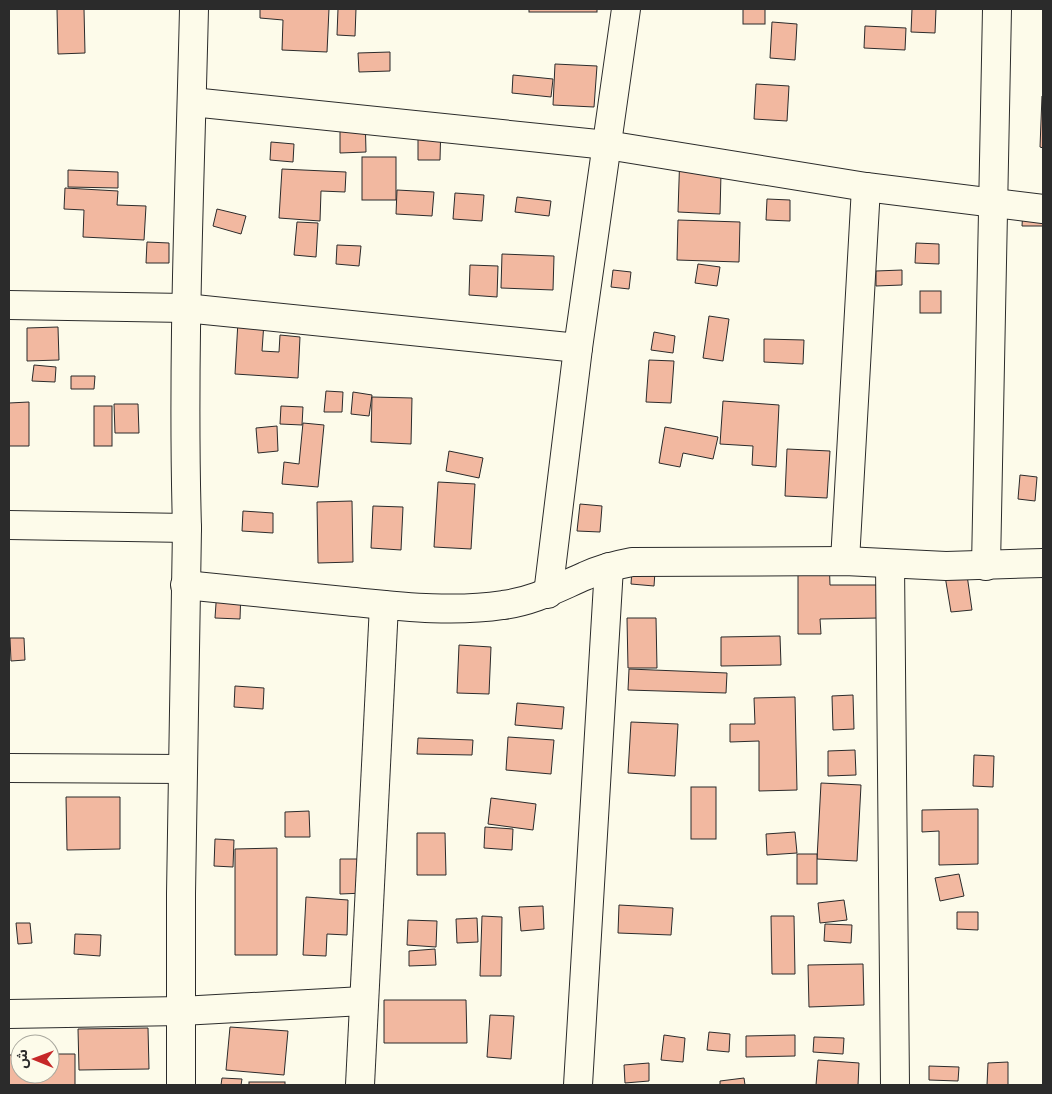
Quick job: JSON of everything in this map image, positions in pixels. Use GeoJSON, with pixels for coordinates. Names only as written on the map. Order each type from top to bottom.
{"type":"FeatureCollection","features":[{"type":"Feature","properties":{"kind":"street"},"geometry":{"type":"LineString","coordinates":[[181,1085],[180,1011],[187,528],[185,308],[194,9]]}},
{"type":"Feature","properties":{"kind":"street"},"geometry":{"type":"LineString","coordinates":[[548,594],[578,348],[626,9]]}},
{"type":"Feature","properties":{"kind":"street"},"geometry":{"type":"LineString","coordinates":[[986,566],[997,9]]}},
{"type":"Feature","properties":{"kind":"street"},"geometry":{"type":"LineString","coordinates":[[192,102],[606,145],[866,187],[1043,209]]}},
{"type":"Feature","properties":{"kind":"street"},"geometry":{"type":"LineString","coordinates":[[846,560],[866,187]]}},
{"type":"Feature","properties":{"kind":"street"},"geometry":{"type":"LineString","coordinates":[[9,305],[185,308],[578,348]]}},
{"type":"Feature","properties":{"kind":"street"},"geometry":{"type":"LineString","coordinates":[[9,525],[187,528]]}},
{"type":"Feature","properties":{"kind":"street"},"geometry":{"type":"LineString","coordinates":[[185,585],[384,605],[452,608],[502,606],[526,601],[548,594],[586,575],[632,562],[846,560],[946,566],[1043,563]]}},
{"type":"Feature","properties":{"kind":"street"},"geometry":{"type":"LineString","coordinates":[[890,564],[895,1085]]}},
{"type":"Feature","properties":{"kind":"street"},"geometry":{"type":"LineString","coordinates":[[578,1085],[609,567]]}},
{"type":"Feature","properties":{"kind":"street"},"geometry":{"type":"LineString","coordinates":[[360,1085],[384,605]]}},
{"type":"Feature","properties":{"kind":"street"},"geometry":{"type":"LineString","coordinates":[[9,768],[183,769]]}},
{"type":"Feature","properties":{"kind":"street"},"geometry":{"type":"LineString","coordinates":[[9,1014],[180,1011],[363,1001]]}},
{"type":"Feature","properties":{"kind":"building"},"geometry":{"type":"Polygon","coordinates":[[[57,9],[84,9],[85,53],[58,54],[57,9]]]}},
{"type":"Feature","properties":{"kind":"building"},"geometry":{"type":"Polygon","coordinates":[[[260,9],[329,9],[327,52],[282,50],[283,20],[260,18],[260,9]]]}},
{"type":"Feature","properties":{"kind":"building"},"geometry":{"type":"Polygon","coordinates":[[[338,9],[356,9],[355,36],[337,35],[338,9]]]}},
{"type":"Feature","properties":{"kind":"building"},"geometry":{"type":"Polygon","coordinates":[[[529,9],[597,9],[597,12],[529,12],[529,9]]]}},
{"type":"Feature","properties":{"kind":"building"},"geometry":{"type":"Polygon","coordinates":[[[743,9],[765,9],[765,24],[743,24],[743,9]]]}},
{"type":"Feature","properties":{"kind":"building"},"geometry":{"type":"Polygon","coordinates":[[[912,9],[936,9],[935,33],[911,32],[912,9]]]}},
{"type":"Feature","properties":{"kind":"building"},"geometry":{"type":"Polygon","coordinates":[[[772,22],[797,24],[795,60],[770,58],[772,22]]]}},
{"type":"Feature","properties":{"kind":"building"},"geometry":{"type":"Polygon","coordinates":[[[865,26],[906,28],[905,50],[864,48],[865,26]]]}},
{"type":"Feature","properties":{"kind":"building"},"geometry":{"type":"Polygon","coordinates":[[[390,52],[390,71],[359,72],[358,53],[390,52]]]}},
{"type":"Feature","properties":{"kind":"building"},"geometry":{"type":"Polygon","coordinates":[[[555,64],[597,66],[594,107],[553,105],[555,64]]]}},
{"type":"Feature","properties":{"kind":"building"},"geometry":{"type":"Polygon","coordinates":[[[513,75],[553,79],[551,97],[512,93],[513,75]]]}},
{"type":"Feature","properties":{"kind":"building"},"geometry":{"type":"Polygon","coordinates":[[[756,84],[789,86],[787,121],[754,119],[756,84]]]}},
{"type":"Feature","properties":{"kind":"building"},"geometry":{"type":"Polygon","coordinates":[[[1043,96],[1043,148],[1040,147],[1043,96]]]}},
{"type":"Feature","properties":{"kind":"building"},"geometry":{"type":"Polygon","coordinates":[[[365,113],[366,152],[340,153],[340,114],[365,113]]]}},
{"type":"Feature","properties":{"kind":"building"},"geometry":{"type":"Polygon","coordinates":[[[418,122],[441,122],[440,160],[418,160],[418,122]]]}},
{"type":"Feature","properties":{"kind":"building"},"geometry":{"type":"Polygon","coordinates":[[[271,142],[294,144],[293,162],[270,160],[271,142]]]}},
{"type":"Feature","properties":{"kind":"building"},"geometry":{"type":"Polygon","coordinates":[[[680,151],[721,173],[720,214],[678,212],[680,151]]]}},
{"type":"Feature","properties":{"kind":"building"},"geometry":{"type":"Polygon","coordinates":[[[362,157],[396,157],[396,200],[362,200],[362,157]]]}},
{"type":"Feature","properties":{"kind":"building"},"geometry":{"type":"Polygon","coordinates":[[[282,169],[346,172],[345,192],[321,191],[320,221],[279,218],[282,169]]]}},
{"type":"Feature","properties":{"kind":"building"},"geometry":{"type":"Polygon","coordinates":[[[68,170],[118,172],[118,188],[68,187],[68,170]]]}},
{"type":"Feature","properties":{"kind":"building"},"geometry":{"type":"Polygon","coordinates":[[[65,188],[118,191],[117,205],[146,206],[144,240],[83,237],[84,210],[64,209],[65,188]]]}},
{"type":"Feature","properties":{"kind":"building"},"geometry":{"type":"Polygon","coordinates":[[[397,190],[434,192],[432,216],[396,214],[397,190]]]}},
{"type":"Feature","properties":{"kind":"building"},"geometry":{"type":"Polygon","coordinates":[[[455,193],[484,195],[482,221],[453,219],[455,193]]]}},
{"type":"Feature","properties":{"kind":"building"},"geometry":{"type":"Polygon","coordinates":[[[517,197],[551,201],[549,216],[515,212],[517,197]]]}},
{"type":"Feature","properties":{"kind":"building"},"geometry":{"type":"Polygon","coordinates":[[[767,199],[790,200],[790,221],[766,220],[767,199]]]}},
{"type":"Feature","properties":{"kind":"building"},"geometry":{"type":"Polygon","coordinates":[[[217,209],[246,216],[241,234],[213,226],[217,209]]]}},
{"type":"Feature","properties":{"kind":"building"},"geometry":{"type":"Polygon","coordinates":[[[1023,209],[1043,210],[1043,226],[1022,226],[1023,209]]]}},
{"type":"Feature","properties":{"kind":"building"},"geometry":{"type":"Polygon","coordinates":[[[678,220],[740,222],[739,262],[677,260],[678,220]]]}},
{"type":"Feature","properties":{"kind":"building"},"geometry":{"type":"Polygon","coordinates":[[[297,222],[318,223],[316,257],[294,255],[297,222]]]}},
{"type":"Feature","properties":{"kind":"building"},"geometry":{"type":"Polygon","coordinates":[[[147,242],[169,243],[169,263],[146,263],[147,242]]]}},
{"type":"Feature","properties":{"kind":"building"},"geometry":{"type":"Polygon","coordinates":[[[916,243],[939,244],[939,264],[915,263],[916,243]]]}},
{"type":"Feature","properties":{"kind":"building"},"geometry":{"type":"Polygon","coordinates":[[[337,245],[361,246],[359,266],[336,264],[337,245]]]}},
{"type":"Feature","properties":{"kind":"building"},"geometry":{"type":"Polygon","coordinates":[[[502,254],[554,256],[553,290],[501,288],[502,254]]]}},
{"type":"Feature","properties":{"kind":"building"},"geometry":{"type":"Polygon","coordinates":[[[698,264],[720,267],[717,286],[695,283],[698,264]]]}},
{"type":"Feature","properties":{"kind":"building"},"geometry":{"type":"Polygon","coordinates":[[[470,265],[498,266],[497,297],[469,295],[470,265]]]}},
{"type":"Feature","properties":{"kind":"building"},"geometry":{"type":"Polygon","coordinates":[[[613,270],[631,272],[629,289],[611,287],[613,270]]]}},
{"type":"Feature","properties":{"kind":"building"},"geometry":{"type":"Polygon","coordinates":[[[902,270],[902,285],[876,286],[876,271],[902,270]]]}},
{"type":"Feature","properties":{"kind":"building"},"geometry":{"type":"Polygon","coordinates":[[[920,291],[941,291],[941,313],[920,313],[920,291]]]}},
{"type":"Feature","properties":{"kind":"building"},"geometry":{"type":"Polygon","coordinates":[[[709,316],[729,319],[723,361],[703,358],[709,316]]]}},
{"type":"Feature","properties":{"kind":"building"},"geometry":{"type":"Polygon","coordinates":[[[238,321],[264,322],[262,351],[279,352],[280,335],[300,337],[298,378],[235,374],[238,321]]]}},
{"type":"Feature","properties":{"kind":"building"},"geometry":{"type":"Polygon","coordinates":[[[58,327],[59,360],[27,361],[27,328],[58,327]]]}},
{"type":"Feature","properties":{"kind":"building"},"geometry":{"type":"Polygon","coordinates":[[[654,332],[675,336],[673,353],[651,350],[654,332]]]}},
{"type":"Feature","properties":{"kind":"building"},"geometry":{"type":"Polygon","coordinates":[[[764,339],[804,340],[803,364],[764,362],[764,339]]]}},
{"type":"Feature","properties":{"kind":"building"},"geometry":{"type":"Polygon","coordinates":[[[649,360],[674,361],[671,403],[646,402],[649,360]]]}},
{"type":"Feature","properties":{"kind":"building"},"geometry":{"type":"Polygon","coordinates":[[[34,365],[56,367],[55,382],[32,381],[34,365]]]}},
{"type":"Feature","properties":{"kind":"building"},"geometry":{"type":"Polygon","coordinates":[[[71,376],[95,376],[94,389],[71,389],[71,376]]]}},
{"type":"Feature","properties":{"kind":"building"},"geometry":{"type":"Polygon","coordinates":[[[326,391],[343,392],[342,412],[324,412],[326,391]]]}},
{"type":"Feature","properties":{"kind":"building"},"geometry":{"type":"Polygon","coordinates":[[[353,392],[372,395],[369,416],[351,414],[353,392]]]}},
{"type":"Feature","properties":{"kind":"building"},"geometry":{"type":"Polygon","coordinates":[[[372,397],[412,398],[411,444],[371,442],[372,397]]]}},
{"type":"Feature","properties":{"kind":"building"},"geometry":{"type":"Polygon","coordinates":[[[723,401],[779,405],[776,467],[752,465],[753,446],[720,444],[723,401]]]}},
{"type":"Feature","properties":{"kind":"building"},"geometry":{"type":"Polygon","coordinates":[[[29,402],[29,446],[9,446],[9,403],[29,402]]]}},
{"type":"Feature","properties":{"kind":"building"},"geometry":{"type":"Polygon","coordinates":[[[114,404],[138,404],[139,433],[115,433],[114,404]]]}},
{"type":"Feature","properties":{"kind":"building"},"geometry":{"type":"Polygon","coordinates":[[[94,406],[112,406],[112,446],[94,446],[94,406]]]}},
{"type":"Feature","properties":{"kind":"building"},"geometry":{"type":"Polygon","coordinates":[[[281,406],[303,407],[302,425],[280,424],[281,406]]]}},
{"type":"Feature","properties":{"kind":"building"},"geometry":{"type":"Polygon","coordinates":[[[303,423],[324,425],[318,487],[282,484],[284,462],[299,464],[303,423]]]}},
{"type":"Feature","properties":{"kind":"building"},"geometry":{"type":"Polygon","coordinates":[[[277,426],[278,451],[258,453],[256,428],[277,426]]]}},
{"type":"Feature","properties":{"kind":"building"},"geometry":{"type":"Polygon","coordinates":[[[665,427],[718,437],[713,459],[683,453],[680,467],[659,463],[665,427]]]}},
{"type":"Feature","properties":{"kind":"building"},"geometry":{"type":"Polygon","coordinates":[[[787,449],[830,451],[827,498],[785,496],[787,449]]]}},
{"type":"Feature","properties":{"kind":"building"},"geometry":{"type":"Polygon","coordinates":[[[449,451],[483,458],[479,478],[446,471],[449,451]]]}},
{"type":"Feature","properties":{"kind":"building"},"geometry":{"type":"Polygon","coordinates":[[[1020,475],[1037,477],[1035,501],[1018,499],[1020,475]]]}},
{"type":"Feature","properties":{"kind":"building"},"geometry":{"type":"Polygon","coordinates":[[[438,482],[475,484],[471,549],[434,547],[438,482]]]}},
{"type":"Feature","properties":{"kind":"building"},"geometry":{"type":"Polygon","coordinates":[[[352,501],[353,562],[318,563],[317,502],[352,501]]]}},
{"type":"Feature","properties":{"kind":"building"},"geometry":{"type":"Polygon","coordinates":[[[580,504],[602,506],[600,532],[577,531],[580,504]]]}},
{"type":"Feature","properties":{"kind":"building"},"geometry":{"type":"Polygon","coordinates":[[[373,506],[403,507],[401,550],[371,548],[373,506]]]}},
{"type":"Feature","properties":{"kind":"building"},"geometry":{"type":"Polygon","coordinates":[[[243,511],[273,513],[273,533],[242,531],[243,511]]]}},
{"type":"Feature","properties":{"kind":"building"},"geometry":{"type":"Polygon","coordinates":[[[633,555],[656,557],[654,586],[631,584],[633,555]]]}},
{"type":"Feature","properties":{"kind":"building"},"geometry":{"type":"Polygon","coordinates":[[[829,555],[830,585],[879,585],[879,618],[820,619],[821,634],[798,634],[798,556],[829,555]]]}},
{"type":"Feature","properties":{"kind":"building"},"geometry":{"type":"Polygon","coordinates":[[[965,561],[972,610],[951,612],[943,564],[965,561]]]}},
{"type":"Feature","properties":{"kind":"building"},"geometry":{"type":"Polygon","coordinates":[[[217,589],[241,590],[240,619],[215,618],[217,589]]]}},
{"type":"Feature","properties":{"kind":"building"},"geometry":{"type":"Polygon","coordinates":[[[627,618],[656,618],[657,668],[628,668],[627,618]]]}},
{"type":"Feature","properties":{"kind":"building"},"geometry":{"type":"Polygon","coordinates":[[[780,636],[781,665],[721,666],[721,637],[780,636]]]}},
{"type":"Feature","properties":{"kind":"building"},"geometry":{"type":"Polygon","coordinates":[[[10,638],[24,638],[25,660],[11,661],[10,638]]]}},
{"type":"Feature","properties":{"kind":"building"},"geometry":{"type":"Polygon","coordinates":[[[459,645],[491,647],[489,694],[457,693],[459,645]]]}},
{"type":"Feature","properties":{"kind":"building"},"geometry":{"type":"Polygon","coordinates":[[[629,669],[727,673],[726,693],[628,690],[629,669]]]}},
{"type":"Feature","properties":{"kind":"building"},"geometry":{"type":"Polygon","coordinates":[[[235,686],[264,688],[263,709],[234,707],[235,686]]]}},
{"type":"Feature","properties":{"kind":"building"},"geometry":{"type":"Polygon","coordinates":[[[853,695],[854,729],[833,730],[832,696],[853,695]]]}},
{"type":"Feature","properties":{"kind":"building"},"geometry":{"type":"Polygon","coordinates":[[[795,697],[797,790],[759,791],[759,741],[730,742],[730,724],[755,724],[754,698],[795,697]]]}},
{"type":"Feature","properties":{"kind":"building"},"geometry":{"type":"Polygon","coordinates":[[[517,703],[564,707],[562,729],[515,725],[517,703]]]}},
{"type":"Feature","properties":{"kind":"building"},"geometry":{"type":"Polygon","coordinates":[[[631,722],[678,724],[675,776],[628,773],[631,722]]]}},
{"type":"Feature","properties":{"kind":"building"},"geometry":{"type":"Polygon","coordinates":[[[508,737],[554,740],[551,774],[506,770],[508,737]]]}},
{"type":"Feature","properties":{"kind":"building"},"geometry":{"type":"Polygon","coordinates":[[[418,738],[473,740],[472,755],[417,754],[418,738]]]}},
{"type":"Feature","properties":{"kind":"building"},"geometry":{"type":"Polygon","coordinates":[[[855,750],[856,775],[828,776],[828,751],[855,750]]]}},
{"type":"Feature","properties":{"kind":"building"},"geometry":{"type":"Polygon","coordinates":[[[974,755],[994,756],[993,787],[973,786],[974,755]]]}},
{"type":"Feature","properties":{"kind":"building"},"geometry":{"type":"Polygon","coordinates":[[[821,783],[861,785],[857,861],[817,859],[821,783]]]}},
{"type":"Feature","properties":{"kind":"building"},"geometry":{"type":"Polygon","coordinates":[[[691,787],[716,787],[716,839],[691,839],[691,787]]]}},
{"type":"Feature","properties":{"kind":"building"},"geometry":{"type":"Polygon","coordinates":[[[66,797],[120,797],[120,849],[67,850],[66,797]]]}},
{"type":"Feature","properties":{"kind":"building"},"geometry":{"type":"Polygon","coordinates":[[[491,798],[536,804],[533,830],[488,824],[491,798]]]}},
{"type":"Feature","properties":{"kind":"building"},"geometry":{"type":"Polygon","coordinates":[[[978,809],[978,864],[939,865],[939,831],[922,832],[922,810],[978,809]]]}},
{"type":"Feature","properties":{"kind":"building"},"geometry":{"type":"Polygon","coordinates":[[[309,811],[310,837],[285,837],[285,812],[309,811]]]}},
{"type":"Feature","properties":{"kind":"building"},"geometry":{"type":"Polygon","coordinates":[[[485,827],[513,829],[512,850],[484,848],[485,827]]]}},
{"type":"Feature","properties":{"kind":"building"},"geometry":{"type":"Polygon","coordinates":[[[795,832],[797,853],[767,855],[766,834],[795,832]]]}},
{"type":"Feature","properties":{"kind":"building"},"geometry":{"type":"Polygon","coordinates":[[[417,833],[445,833],[446,875],[417,875],[417,833]]]}},
{"type":"Feature","properties":{"kind":"building"},"geometry":{"type":"Polygon","coordinates":[[[215,839],[234,840],[233,867],[214,866],[215,839]]]}},
{"type":"Feature","properties":{"kind":"building"},"geometry":{"type":"Polygon","coordinates":[[[277,848],[277,955],[235,955],[235,849],[277,848]]]}},
{"type":"Feature","properties":{"kind":"building"},"geometry":{"type":"Polygon","coordinates":[[[797,854],[817,854],[817,884],[797,884],[797,854]]]}},
{"type":"Feature","properties":{"kind":"building"},"geometry":{"type":"Polygon","coordinates":[[[340,859],[365,859],[365,893],[340,894],[340,859]]]}},
{"type":"Feature","properties":{"kind":"building"},"geometry":{"type":"Polygon","coordinates":[[[959,874],[964,896],[940,901],[935,878],[959,874]]]}},
{"type":"Feature","properties":{"kind":"building"},"geometry":{"type":"Polygon","coordinates":[[[306,897],[348,900],[347,935],[327,934],[326,956],[303,955],[306,897]]]}},
{"type":"Feature","properties":{"kind":"building"},"geometry":{"type":"Polygon","coordinates":[[[844,900],[847,920],[820,923],[818,903],[844,900]]]}},
{"type":"Feature","properties":{"kind":"building"},"geometry":{"type":"Polygon","coordinates":[[[619,905],[673,908],[671,935],[618,933],[619,905]]]}},
{"type":"Feature","properties":{"kind":"building"},"geometry":{"type":"Polygon","coordinates":[[[543,906],[544,929],[521,931],[519,907],[543,906]]]}},
{"type":"Feature","properties":{"kind":"building"},"geometry":{"type":"Polygon","coordinates":[[[957,912],[978,912],[978,930],[957,929],[957,912]]]}},
{"type":"Feature","properties":{"kind":"building"},"geometry":{"type":"Polygon","coordinates":[[[482,916],[502,917],[501,976],[480,976],[482,916]]]}},
{"type":"Feature","properties":{"kind":"building"},"geometry":{"type":"Polygon","coordinates":[[[771,916],[794,916],[795,974],[772,974],[771,916]]]}},
{"type":"Feature","properties":{"kind":"building"},"geometry":{"type":"Polygon","coordinates":[[[477,918],[478,942],[457,943],[456,919],[477,918]]]}},
{"type":"Feature","properties":{"kind":"building"},"geometry":{"type":"Polygon","coordinates":[[[408,920],[437,921],[436,947],[407,945],[408,920]]]}},
{"type":"Feature","properties":{"kind":"building"},"geometry":{"type":"Polygon","coordinates":[[[16,923],[30,923],[32,943],[18,944],[16,923]]]}},
{"type":"Feature","properties":{"kind":"building"},"geometry":{"type":"Polygon","coordinates":[[[825,924],[852,925],[851,943],[824,941],[825,924]]]}},
{"type":"Feature","properties":{"kind":"building"},"geometry":{"type":"Polygon","coordinates":[[[75,934],[101,935],[100,956],[74,954],[75,934]]]}},
{"type":"Feature","properties":{"kind":"building"},"geometry":{"type":"Polygon","coordinates":[[[435,949],[436,965],[409,966],[409,951],[435,949]]]}},
{"type":"Feature","properties":{"kind":"building"},"geometry":{"type":"Polygon","coordinates":[[[863,964],[864,1005],[809,1007],[808,965],[863,964]]]}},
{"type":"Feature","properties":{"kind":"building"},"geometry":{"type":"Polygon","coordinates":[[[384,1000],[466,1000],[467,1043],[384,1043],[384,1000]]]}},
{"type":"Feature","properties":{"kind":"building"},"geometry":{"type":"Polygon","coordinates":[[[490,1015],[514,1016],[511,1059],[487,1057],[490,1015]]]}},
{"type":"Feature","properties":{"kind":"building"},"geometry":{"type":"Polygon","coordinates":[[[230,1027],[288,1031],[284,1075],[226,1070],[230,1027]]]}},
{"type":"Feature","properties":{"kind":"building"},"geometry":{"type":"Polygon","coordinates":[[[148,1028],[149,1069],[79,1070],[78,1029],[148,1028]]]}},
{"type":"Feature","properties":{"kind":"building"},"geometry":{"type":"Polygon","coordinates":[[[709,1032],[730,1034],[729,1052],[707,1050],[709,1032]]]}},
{"type":"Feature","properties":{"kind":"building"},"geometry":{"type":"Polygon","coordinates":[[[664,1035],[685,1038],[683,1062],[661,1060],[664,1035]]]}},
{"type":"Feature","properties":{"kind":"building"},"geometry":{"type":"Polygon","coordinates":[[[795,1035],[795,1056],[746,1057],[746,1036],[795,1035]]]}},
{"type":"Feature","properties":{"kind":"building"},"geometry":{"type":"Polygon","coordinates":[[[814,1037],[844,1038],[843,1054],[813,1052],[814,1037]]]}},
{"type":"Feature","properties":{"kind":"building"},"geometry":{"type":"Polygon","coordinates":[[[60,1054],[75,1054],[75,1085],[9,1085],[9,1055],[10,1084],[60,1084],[60,1054]]]}},
{"type":"Feature","properties":{"kind":"building"},"geometry":{"type":"Polygon","coordinates":[[[818,1060],[859,1063],[858,1085],[816,1085],[818,1060]]]}},
{"type":"Feature","properties":{"kind":"building"},"geometry":{"type":"Polygon","coordinates":[[[1008,1062],[1008,1085],[987,1085],[988,1063],[1008,1062]]]}},
{"type":"Feature","properties":{"kind":"building"},"geometry":{"type":"Polygon","coordinates":[[[649,1063],[649,1081],[625,1083],[624,1065],[649,1063]]]}},
{"type":"Feature","properties":{"kind":"building"},"geometry":{"type":"Polygon","coordinates":[[[929,1066],[959,1067],[958,1081],[929,1080],[929,1066]]]}},
{"type":"Feature","properties":{"kind":"building"},"geometry":{"type":"Polygon","coordinates":[[[222,1078],[242,1079],[241,1085],[221,1085],[222,1078]]]}},
{"type":"Feature","properties":{"kind":"building"},"geometry":{"type":"Polygon","coordinates":[[[744,1078],[745,1085],[720,1085],[720,1081],[744,1078]]]}},
{"type":"Feature","properties":{"kind":"building"},"geometry":{"type":"Polygon","coordinates":[[[249,1082],[285,1082],[285,1085],[249,1085],[249,1082]]]}}]}
